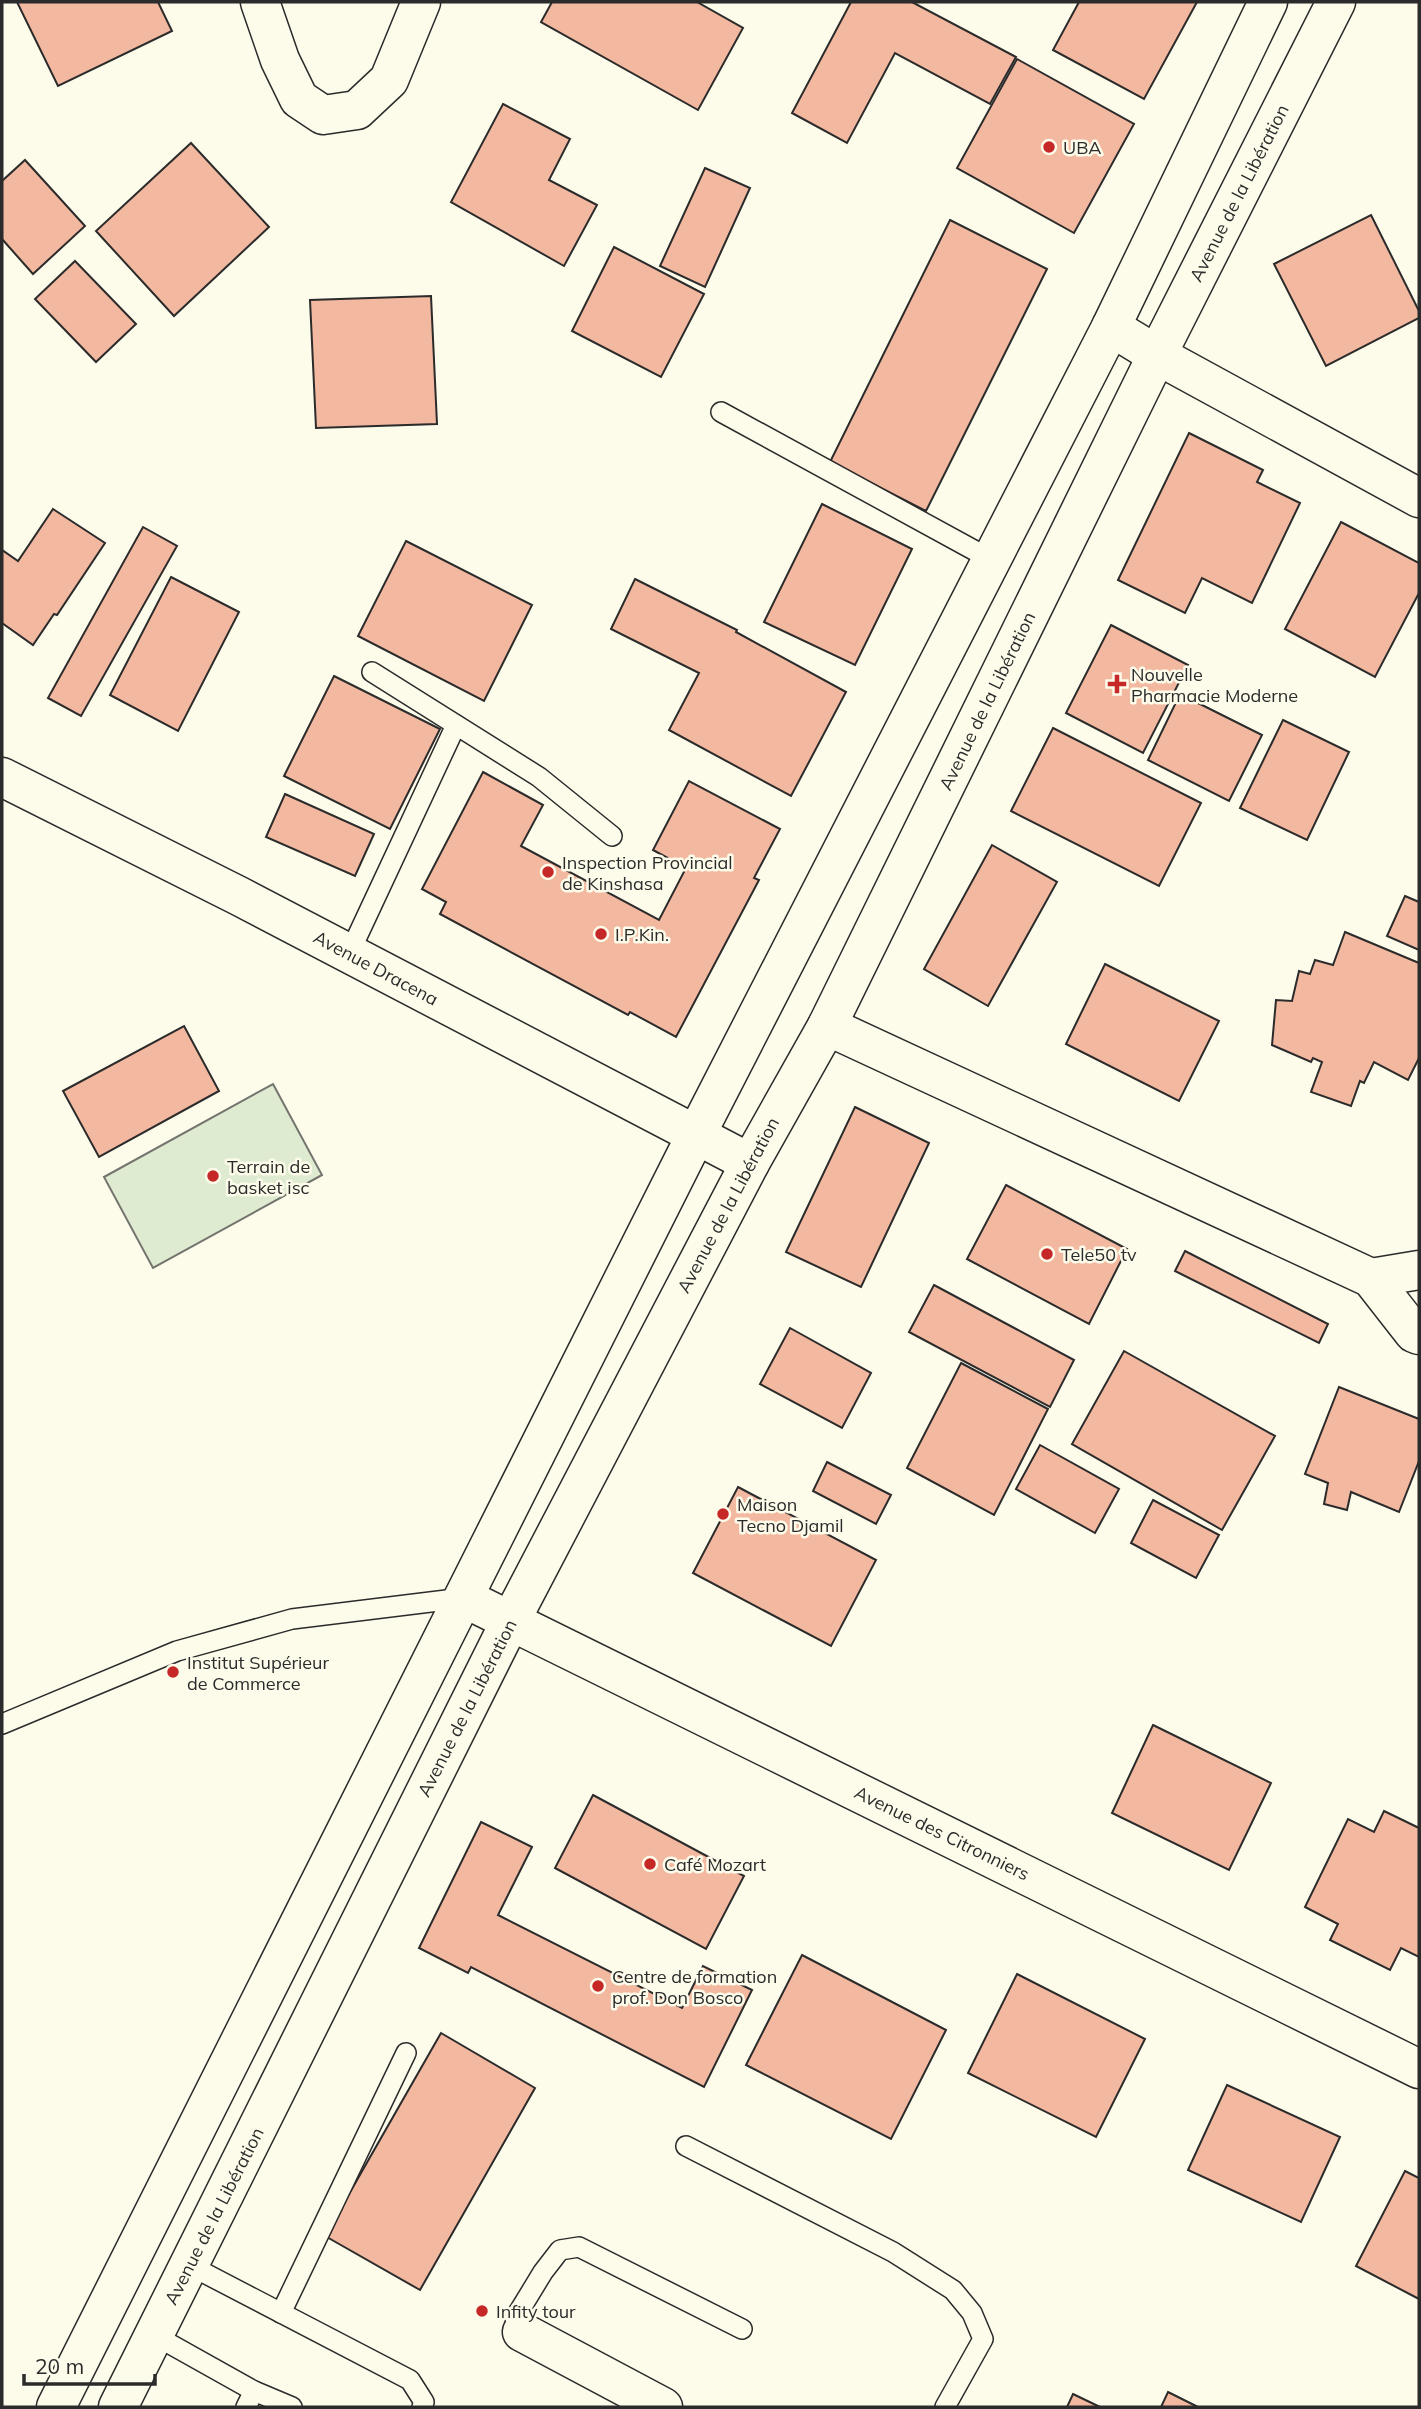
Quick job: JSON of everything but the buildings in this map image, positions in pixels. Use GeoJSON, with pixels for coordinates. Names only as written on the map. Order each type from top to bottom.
{"type":"FeatureCollection","features":[{"type":"Feature","properties":{"kind":"main road"},"geometry":{"type":"LineString","coordinates":[[260,2],[281,60],[299,99],[323,115],[357,110],[389,80],[421,2]]}},
{"type":"Feature","properties":{"kind":"main road"},"geometry":{"type":"LineString","coordinates":[[56,2407],[696,1135],[1111,327],[1268,2]]}},
{"type":"Feature","properties":{"kind":"main road","name":"Avenue de la Libération"},"geometry":{"type":"LineString","coordinates":[[118,2407],[511,1620],[750,1163],[827,1026],[1157,355],[1336,2]]}},
{"type":"Feature","properties":{"kind":"main road"},"geometry":{"type":"LineString","coordinates":[[1111,327],[1157,355],[1419,498]]}},
{"type":"Feature","properties":{"kind":"main road","name":"Avenue Dracena"},"geometry":{"type":"LineString","coordinates":[[2,777],[750,1163]]}},
{"type":"Feature","properties":{"kind":"main road"},"geometry":{"type":"LineString","coordinates":[[827,1026],[1371,1278],[1414,1333],[1419,1335]]}},
{"type":"Feature","properties":{"kind":"main road"},"geometry":{"type":"LineString","coordinates":[[1371,1278],[1419,1270]]}},
{"type":"Feature","properties":{"kind":"main road","name":"Avenue des Citronniers"},"geometry":{"type":"LineString","coordinates":[[464,1598],[1419,2069]]}},
{"type":"Feature","properties":{"kind":"main road"},"geometry":{"type":"LineString","coordinates":[[522,2332],[663,2407]]}},
{"type":"Feature","properties":{"kind":"lane"},"geometry":{"type":"LineString","coordinates":[[721,412],[992,560]]}},
{"type":"Feature","properties":{"kind":"lane"},"geometry":{"type":"LineString","coordinates":[[372,672],[539,777],[612,836]]}},
{"type":"Feature","properties":{"kind":"lane"},"geometry":{"type":"LineString","coordinates":[[349,954],[456,725]]}},
{"type":"Feature","properties":{"kind":"lane"},"geometry":{"type":"LineString","coordinates":[[2,1724],[177,1651],[292,1619],[464,1598]]}},
{"type":"Feature","properties":{"kind":"lane"},"geometry":{"type":"LineString","coordinates":[[281,2314],[406,2053]]}},
{"type":"Feature","properties":{"kind":"lane"},"geometry":{"type":"LineString","coordinates":[[686,2146],[893,2252],[953,2290],[972,2313],[983,2339],[945,2407]]}},
{"type":"Feature","properties":{"kind":"lane"},"geometry":{"type":"LineString","coordinates":[[522,2332],[515,2318],[543,2272],[560,2250],[579,2247],[742,2329]]}},
{"type":"Feature","properties":{"kind":"lane"},"geometry":{"type":"LineString","coordinates":[[189,2265],[410,2380],[424,2402],[422,2407]]}},
{"type":"Feature","properties":{"kind":"lane"},"geometry":{"type":"LineString","coordinates":[[154,2335],[250,2399],[292,2407]]}},
{"type":"Feature","properties":{"kind":"green space","name":"Terrain de basket isc"},"geometry":{"type":"Polygon","coordinates":[[[273,1084],[322,1175],[153,1268],[104,1177],[273,1084]]]}},
{"type":"Feature","properties":{"kind":"place","name":"UBA"},"geometry":{"type":"Point","coordinates":[1049,147]}},
{"type":"Feature","properties":{"kind":"place","name":"Nouvelle Pharmacie Moderne"},"geometry":{"type":"Point","coordinates":[1117,684]}},
{"type":"Feature","properties":{"kind":"place","name":"Inspection Provincial de Kinshasa"},"geometry":{"type":"Point","coordinates":[548,872]}},
{"type":"Feature","properties":{"kind":"place","name":"I.P.Kin."},"geometry":{"type":"Point","coordinates":[601,934]}},
{"type":"Feature","properties":{"kind":"place","name":"Terrain de basket isc"},"geometry":{"type":"Point","coordinates":[213,1176]}},
{"type":"Feature","properties":{"kind":"place","name":"Tele50 tv"},"geometry":{"type":"Point","coordinates":[1047,1254]}},
{"type":"Feature","properties":{"kind":"place","name":"Maison Tecno Djamil"},"geometry":{"type":"Point","coordinates":[723,1514]}},
{"type":"Feature","properties":{"kind":"place","name":"Institut Supérieur de Commerce"},"geometry":{"type":"Point","coordinates":[173,1672]}},
{"type":"Feature","properties":{"kind":"place","name":"Café Mozart"},"geometry":{"type":"Point","coordinates":[650,1864]}},
{"type":"Feature","properties":{"kind":"place","name":"Centre de formation prof. Don Bosco"},"geometry":{"type":"Point","coordinates":[598,1986]}},
{"type":"Feature","properties":{"kind":"place","name":"Infity tour"},"geometry":{"type":"Point","coordinates":[482,2311]}}]}
